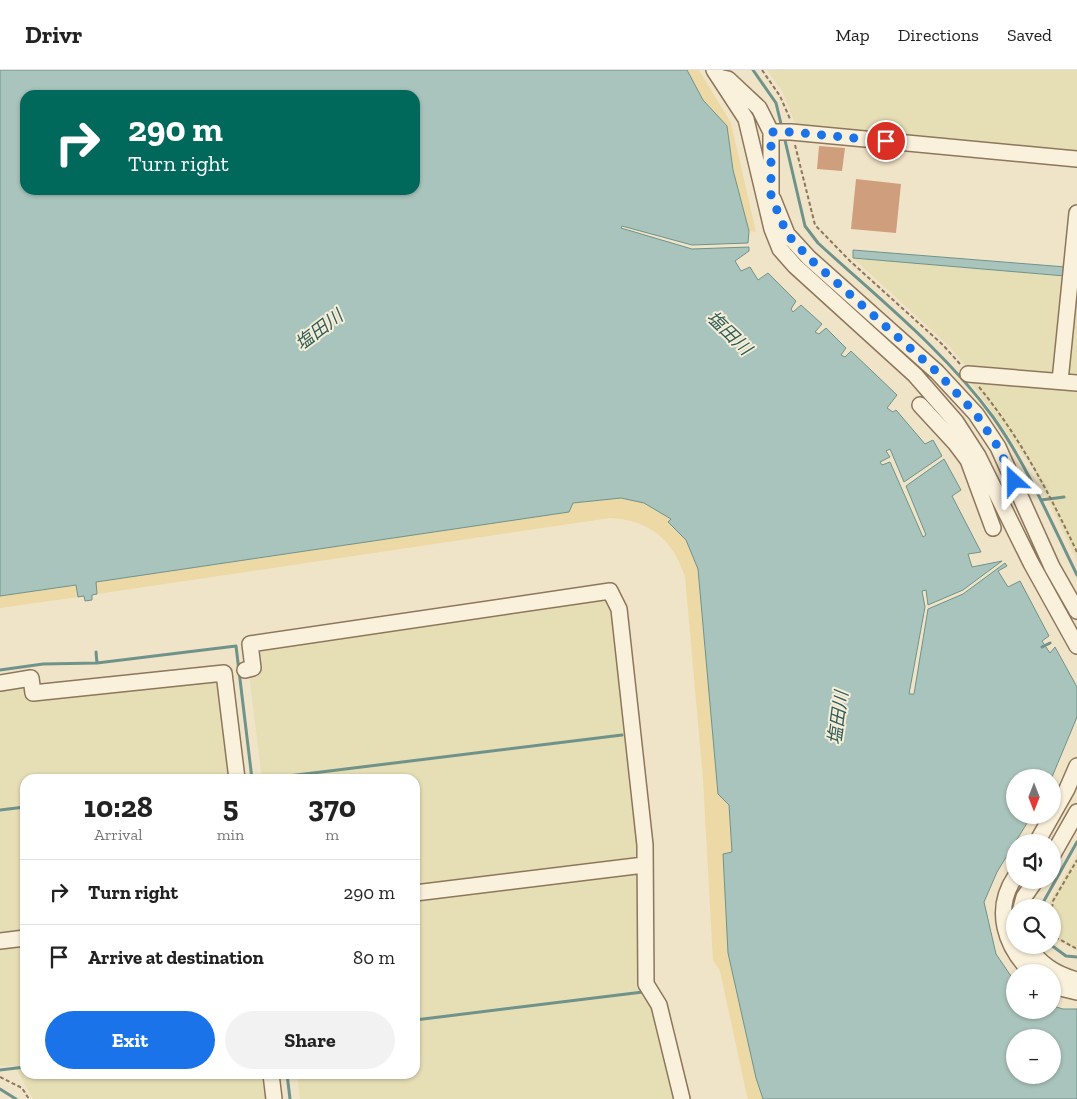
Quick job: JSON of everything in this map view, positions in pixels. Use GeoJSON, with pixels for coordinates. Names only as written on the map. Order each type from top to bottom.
{"type":"FeatureCollection","features":[{"type":"Feature","properties":{"kind":"street"},"geometry":{"type":"LineString","coordinates":[[721,74],[759,108],[780,132],[1077,160]]}},
{"type":"Feature","properties":{"kind":"street"},"geometry":{"type":"LineString","coordinates":[[721,74],[746,120],[769,199],[772,229],[780,249],[795,266],[915,375],[956,422],[973,458],[1077,646]]}},
{"type":"Feature","properties":{"kind":"street"},"geometry":{"type":"LineString","coordinates":[[780,132],[769,199],[787,234],[809,258],[937,372],[976,414],[998,447],[1052,567],[1077,611]]}},
{"type":"Feature","properties":{"kind":"street"},"geometry":{"type":"LineString","coordinates":[[1060,382],[1077,213]]}},
{"type":"Feature","properties":{"kind":"street"},"geometry":{"type":"LineString","coordinates":[[968,374],[1077,383]]}},
{"type":"Feature","properties":{"kind":"street"},"geometry":{"type":"LineString","coordinates":[[920,404],[956,444],[973,458],[993,528]]}},
{"type":"Feature","properties":{"kind":"street"},"geometry":{"type":"LineString","coordinates":[[245,670],[253,668],[250,644],[610,591],[620,608],[645,845],[646,984],[659,1005],[682,1099]]}},
{"type":"Feature","properties":{"kind":"street"},"geometry":{"type":"LineString","coordinates":[[0,682],[31,678],[33,694],[224,673],[236,774]]}},
{"type":"Feature","properties":{"kind":"street"},"geometry":{"type":"LineString","coordinates":[[1042,834],[1067,789],[1077,766]]}},
{"type":"Feature","properties":{"kind":"street"},"geometry":{"type":"LineString","coordinates":[[1061,840],[1077,812]]}},
{"type":"Feature","properties":{"kind":"street"},"geometry":{"type":"LineString","coordinates":[[420,892],[644,865]]}},
{"type":"Feature","properties":{"kind":"street"},"geometry":{"type":"LineString","coordinates":[[1007,889],[1003,900],[1008,938],[1018,959],[1023,964]]}},
{"type":"Feature","properties":{"kind":"street"},"geometry":{"type":"LineString","coordinates":[[0,941],[20,939]]}},
{"type":"Feature","properties":{"kind":"street"},"geometry":{"type":"LineString","coordinates":[[1033,954],[1052,971],[1077,980]]}},
{"type":"Feature","properties":{"kind":"street"},"geometry":{"type":"LineString","coordinates":[[1061,988],[1077,992]]}},
{"type":"Feature","properties":{"kind":"street"},"geometry":{"type":"LineString","coordinates":[[272,1079],[274,1099]]}},
{"type":"Feature","properties":{"kind":"path"},"geometry":{"type":"LineString","coordinates":[[762,70],[780,96],[790,117],[780,132],[815,225],[850,261],[944,345],[1001,414],[1036,468],[1077,552]]}},
{"type":"Feature","properties":{"kind":"path"},"geometry":{"type":"LineString","coordinates":[[1054,899],[1077,860]]}},
{"type":"Feature","properties":{"kind":"path"},"geometry":{"type":"LineString","coordinates":[[1061,940],[1077,949]]}},
{"type":"Feature","properties":{"kind":"path"},"geometry":{"type":"LineString","coordinates":[[0,1078],[22,1088],[29,1099]]}},
{"type":"Feature","properties":{"kind":"shaded area"},"geometry":{"type":"Polygon","coordinates":[[[767,70],[1077,70],[1077,150],[1074,155],[797,128],[782,91],[767,70]]]}},
{"type":"Feature","properties":{"kind":"shaded area"},"geometry":{"type":"Polygon","coordinates":[[[1077,248],[1077,561],[1033,469],[967,377],[1063,385],[1077,248]]]}},
{"type":"Feature","properties":{"kind":"shaded area"},"geometry":{"type":"Polygon","coordinates":[[[853,258],[1065,276],[1058,377],[970,371],[948,345],[853,258]]]}},
{"type":"Feature","properties":{"kind":"shaded area"},"geometry":{"type":"Polygon","coordinates":[[[610,594],[616,609],[654,1005],[678,1099],[300,1099],[298,1079],[420,1079],[420,774],[261,774],[249,674],[254,648],[610,594]]]}},
{"type":"Feature","properties":{"kind":"shaded area"},"geometry":{"type":"Polygon","coordinates":[[[221,677],[232,774],[20,774],[20,1075],[15,1066],[0,1066],[0,686],[27,682],[30,697],[221,677]]]}},
{"type":"Feature","properties":{"kind":"shaded area"},"geometry":{"type":"Polygon","coordinates":[[[1077,854],[1077,951],[1061,942],[1061,899],[1051,899],[1057,889],[1061,889],[1061,882],[1077,854]]]}},
{"type":"Feature","properties":{"kind":"shaded area"},"geometry":{"type":"Polygon","coordinates":[[[22,1079],[268,1079],[270,1099],[33,1099],[22,1079]]]}},
{"type":"Feature","properties":{"kind":"sand"},"geometry":{"type":"Polygon","coordinates":[[[687,70],[699,70],[731,123],[756,232],[749,231],[733,170],[727,126],[703,100],[687,70]]]}},
{"type":"Feature","properties":{"kind":"sand"},"geometry":{"type":"Polygon","coordinates":[[[621,498],[644,503],[671,519],[668,523],[686,540],[698,569],[718,794],[729,805],[732,852],[723,854],[756,1078],[763,1099],[748,1099],[720,971],[713,960],[703,779],[685,577],[674,552],[658,534],[636,523],[610,518],[97,594],[96,582],[569,512],[573,503],[621,498]]]}},
{"type":"Feature","properties":{"kind":"sand"},"geometry":{"type":"Polygon","coordinates":[[[76,585],[78,597],[0,608],[0,596],[76,585]]]}},
{"type":"Feature","properties":{"kind":"water","name":"塩田川"},"geometry":{"type":"Polygon","coordinates":[[[0,70],[687,70],[703,100],[727,126],[733,170],[749,231],[748,243],[692,245],[622,226],[621,228],[692,249],[749,247],[749,251],[735,261],[741,271],[750,267],[758,280],[768,273],[796,301],[791,309],[793,312],[801,305],[822,324],[815,332],[819,334],[826,328],[846,348],[841,355],[845,357],[851,351],[897,395],[887,408],[893,412],[896,410],[925,444],[933,440],[942,456],[904,482],[890,449],[886,451],[890,457],[880,462],[882,465],[890,462],[923,537],[926,535],[906,486],[944,459],[961,490],[952,496],[981,552],[968,554],[972,567],[1002,561],[963,590],[928,605],[926,590],[922,591],[925,607],[909,694],[914,694],[928,609],[963,594],[1005,563],[1007,566],[998,571],[1008,587],[1020,581],[1049,636],[1042,641],[1050,653],[1055,647],[1077,687],[1077,717],[1055,769],[1006,769],[1006,824],[1026,824],[1020,834],[1006,834],[1006,857],[997,872],[984,902],[996,954],[1006,969],[1006,1019],[1061,1019],[1061,1008],[1077,1009],[1077,1099],[763,1099],[756,1078],[728,953],[723,854],[732,852],[729,805],[718,794],[698,569],[686,540],[668,522],[671,519],[644,503],[621,498],[573,503],[569,512],[96,582],[97,594],[92,595],[92,600],[85,601],[84,596],[78,597],[76,585],[0,596],[0,70]]]}},
{"type":"Feature","properties":{"kind":"water"},"geometry":{"type":"Polygon","coordinates":[[[853,250],[1066,267],[1065,276],[853,258],[853,250]]]}},
{"type":"Feature","properties":{"kind":"building"},"geometry":{"type":"Polygon","coordinates":[[[819,146],[845,148],[842,171],[817,169],[819,146]]]}},
{"type":"Feature","properties":{"kind":"building"},"geometry":{"type":"Polygon","coordinates":[[[856,179],[901,184],[896,233],[851,229],[856,179]]]}},
{"type":"Feature","properties":{"kind":"waterway"},"geometry":{"type":"LineString","coordinates":[[753,70],[776,103],[782,128]]}},
{"type":"Feature","properties":{"kind":"waterway"},"geometry":{"type":"LineString","coordinates":[[784,136],[805,226],[818,243],[932,347],[993,417],[1028,474],[1077,575]]}},
{"type":"Feature","properties":{"kind":"waterway"},"geometry":{"type":"LineString","coordinates":[[1041,500],[1064,497]]}},
{"type":"Feature","properties":{"kind":"waterway"},"geometry":{"type":"LineString","coordinates":[[1042,647],[1050,643]]}},
{"type":"Feature","properties":{"kind":"waterway"},"geometry":{"type":"LineString","coordinates":[[96,652],[97,663],[236,646],[251,774]]}},
{"type":"Feature","properties":{"kind":"waterway"},"geometry":{"type":"LineString","coordinates":[[0,670],[43,664],[97,663]]}},
{"type":"Feature","properties":{"kind":"waterway"},"geometry":{"type":"LineString","coordinates":[[305,774],[622,735]]}},
{"type":"Feature","properties":{"kind":"waterway"},"geometry":{"type":"LineString","coordinates":[[0,810],[20,808]]}},
{"type":"Feature","properties":{"kind":"waterway"},"geometry":{"type":"LineString","coordinates":[[1045,899],[1077,842]]}},
{"type":"Feature","properties":{"kind":"waterway"},"geometry":{"type":"LineString","coordinates":[[1061,952],[1066,956],[1077,957]]}},
{"type":"Feature","properties":{"kind":"waterway"},"geometry":{"type":"LineString","coordinates":[[420,1019],[643,992]]}},
{"type":"Feature","properties":{"kind":"waterway"},"geometry":{"type":"LineString","coordinates":[[0,1070],[20,1068]]}},
{"type":"Feature","properties":{"kind":"waterway"},"geometry":{"type":"LineString","coordinates":[[288,1079],[290,1099]]}},
{"type":"Feature","properties":{"kind":"waterway"},"geometry":{"type":"LineString","coordinates":[[0,1089],[16,1099]]}},
{"type":"Feature","properties":{"kind":"route"},"geometry":{"type":"LineString","coordinates":[[886,141],[791,132],[771,132],[771,196],[787,234],[809,258],[937,372],[976,414],[998,447],[1014,481]]}}]}
